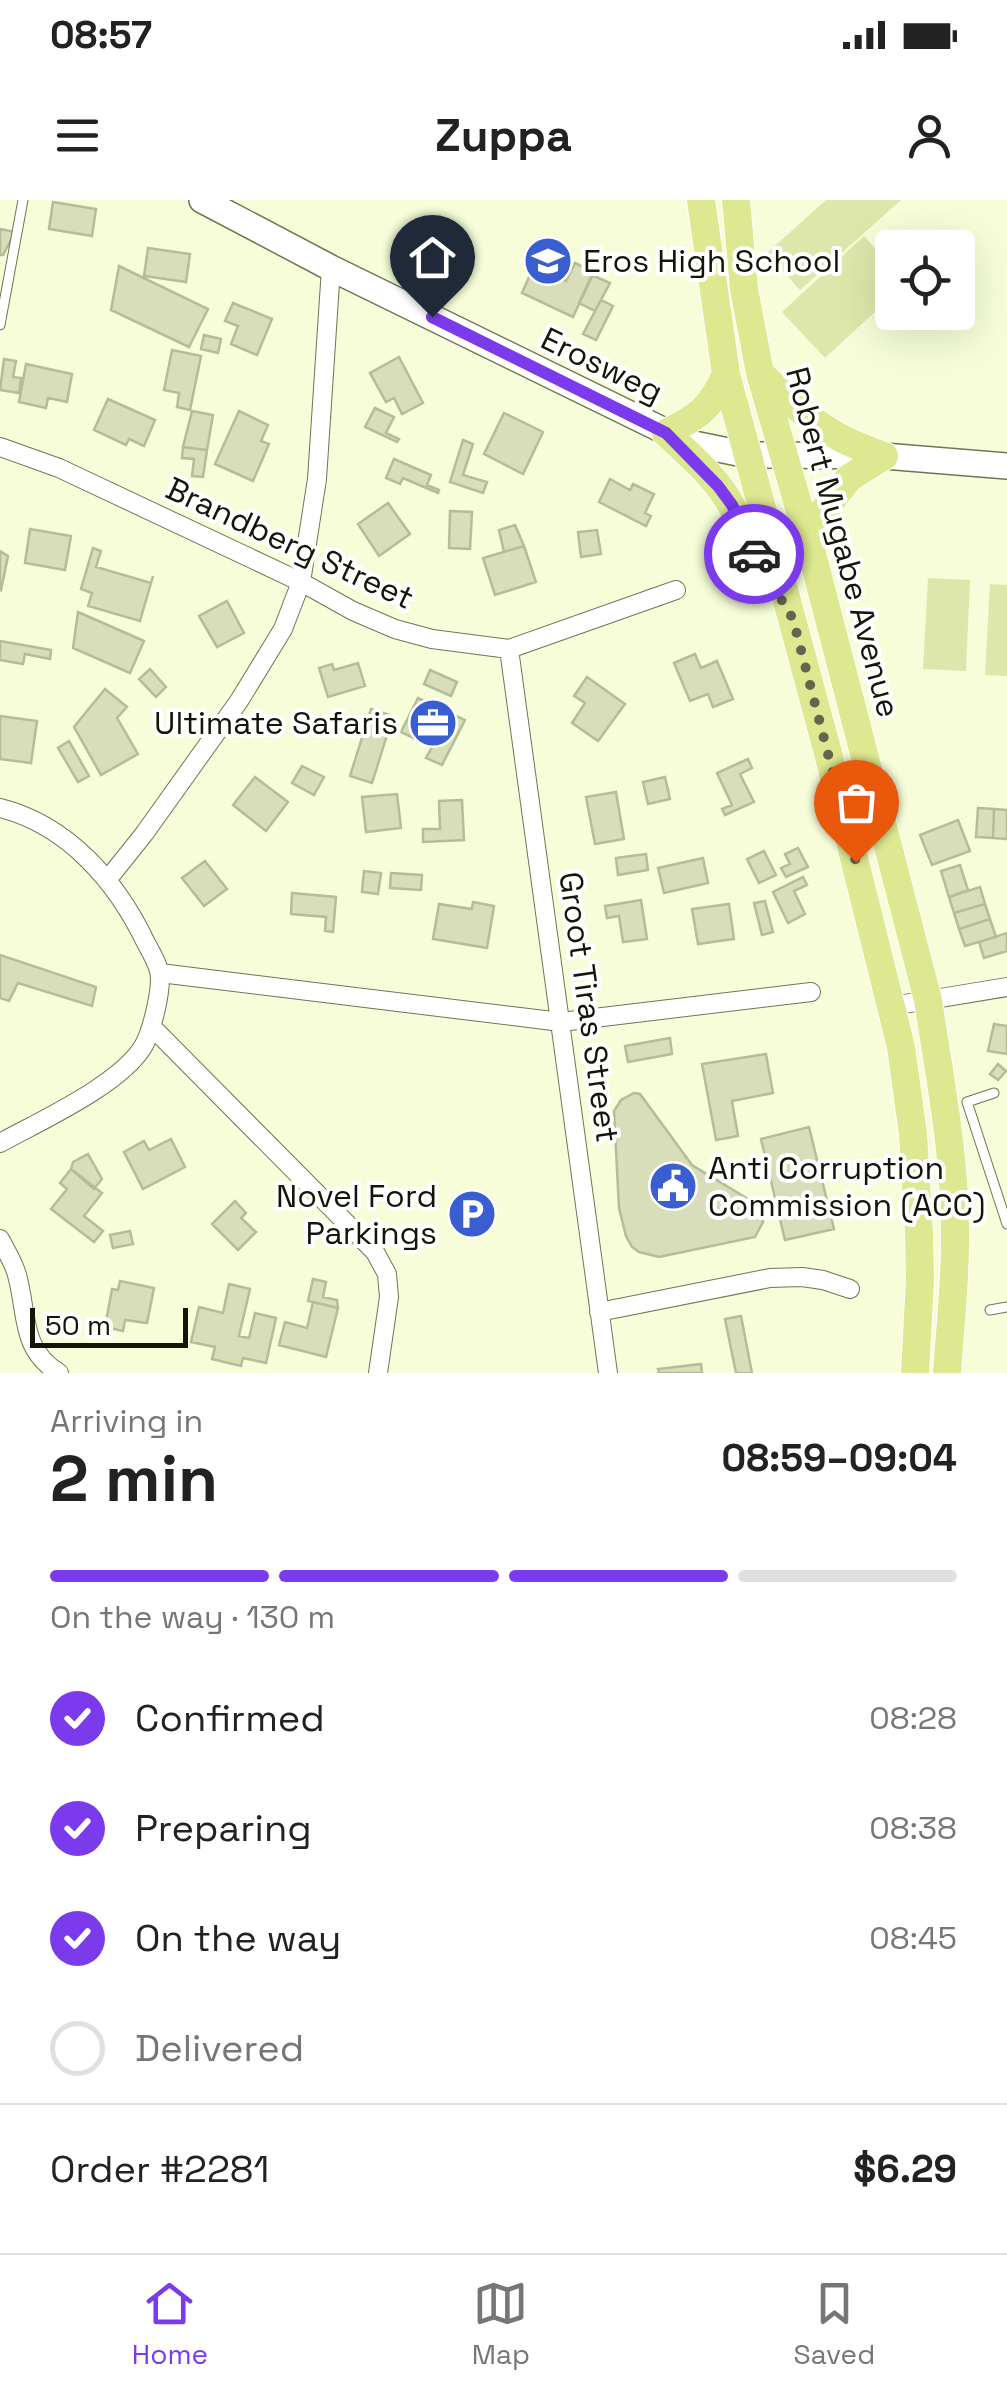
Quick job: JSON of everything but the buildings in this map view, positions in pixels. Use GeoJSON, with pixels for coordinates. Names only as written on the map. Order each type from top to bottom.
{"type":"FeatureCollection","features":[{"type":"Feature","properties":{"kind":"main road"},"geometry":{"type":"LineString","coordinates":[[701,200],[726,374],[793,619],[901,1047],[917,1188],[920,1280],[915,1373]]}},
{"type":"Feature","properties":{"kind":"main road","name":"Robert Mugabe Avenue"},"geometry":{"type":"LineString","coordinates":[[736,200],[744,289],[760,374],[809,542],[928,1000],[952,1169],[955,1240],[947,1373]]}},
{"type":"Feature","properties":{"kind":"main road"},"geometry":{"type":"LineString","coordinates":[[726,374],[712,402],[702,412],[666,433],[732,505],[750,547],[793,619]]}},
{"type":"Feature","properties":{"kind":"main road"},"geometry":{"type":"LineString","coordinates":[[760,374],[817,423],[842,439],[884,456]]}},
{"type":"Feature","properties":{"kind":"main road"},"geometry":{"type":"LineString","coordinates":[[809,542],[822,513],[849,478],[884,456]]}},
{"type":"Feature","properties":{"kind":"main road"},"geometry":{"type":"LineString","coordinates":[[952,1302],[957,1373]]}},
{"type":"Feature","properties":{"kind":"street","name":"Erosweg"},"geometry":{"type":"LineString","coordinates":[[202,200],[666,433],[712,449],[748,456],[884,456],[1007,466]]}},
{"type":"Feature","properties":{"kind":"street"},"geometry":{"type":"LineString","coordinates":[[108,879],[239,701],[283,629],[301,582],[317,479],[331,268]]}},
{"type":"Feature","properties":{"kind":"street","name":"Brandberg Street"},"geometry":{"type":"LineString","coordinates":[[0,447],[59,468],[395,629],[432,639],[508,649],[676,590]]}},
{"type":"Feature","properties":{"kind":"street","name":"Groot Tiras Street"},"geometry":{"type":"LineString","coordinates":[[508,649],[608,1373]]}},
{"type":"Feature","properties":{"kind":"street"},"geometry":{"type":"LineString","coordinates":[[0,808],[18,812],[66,839],[108,879],[138,927],[160,973],[152,1026],[143,1048],[120,1071],[76,1102],[0,1142]]}},
{"type":"Feature","properties":{"kind":"street"},"geometry":{"type":"LineString","coordinates":[[160,973],[561,1022],[811,992]]}},
{"type":"Feature","properties":{"kind":"street"},"geometry":{"type":"LineString","coordinates":[[892,1006],[1007,986]]}},
{"type":"Feature","properties":{"kind":"street"},"geometry":{"type":"LineString","coordinates":[[152,1026],[375,1252],[387,1274],[389,1297],[378,1373]]}},
{"type":"Feature","properties":{"kind":"street"},"geometry":{"type":"LineString","coordinates":[[0,1240],[16,1271],[32,1346],[44,1363],[59,1373]]}},
{"type":"Feature","properties":{"kind":"street"},"geometry":{"type":"LineString","coordinates":[[600,1312],[770,1278],[802,1277],[850,1289]]}},
{"type":"Feature","properties":{"kind":"lane"},"geometry":{"type":"LineString","coordinates":[[0,324],[23,200]]}},
{"type":"Feature","properties":{"kind":"lane"},"geometry":{"type":"LineString","coordinates":[[994,1093],[967,1102],[1007,1224]]}},
{"type":"Feature","properties":{"kind":"lane"},"geometry":{"type":"LineString","coordinates":[[990,1310],[1007,1307]]}},
{"type":"Feature","properties":{"kind":"green space"},"geometry":{"type":"Polygon","coordinates":[[[826,200],[901,200],[800,290],[767,253],[826,200]]]}},
{"type":"Feature","properties":{"kind":"green space"},"geometry":{"type":"Polygon","coordinates":[[[864,236],[875,248],[875,312],[825,358],[782,312],[864,236]]]}},
{"type":"Feature","properties":{"kind":"green space"},"geometry":{"type":"Polygon","coordinates":[[[928,578],[970,580],[966,671],[923,669],[928,578]]]}},
{"type":"Feature","properties":{"kind":"green space"},"geometry":{"type":"Polygon","coordinates":[[[990,584],[1007,585],[1007,676],[985,675],[990,584]]]}},
{"type":"Feature","properties":{"kind":"way so far"},"geometry":{"type":"LineString","coordinates":[[754,554],[793,619],[856,862]]}},
{"type":"Feature","properties":{"kind":"place","name":"Eros High School"},"geometry":{"type":"Point","coordinates":[548,261]}},
{"type":"Feature","properties":{"kind":"place","name":"Ultimate Safaris"},"geometry":{"type":"Point","coordinates":[433,723]}},
{"type":"Feature","properties":{"kind":"place","name":"Anti Corruption Commission (ACC)"},"geometry":{"type":"Point","coordinates":[673,1186]}},
{"type":"Feature","properties":{"kind":"place","name":"Novel Ford Parkings"},"geometry":{"type":"Point","coordinates":[472,1214]}},
{"type":"Feature","properties":{"kind":"route"},"geometry":{"type":"LineString","coordinates":[[432,317],[666,433],[732,505],[754,554]]}}]}
